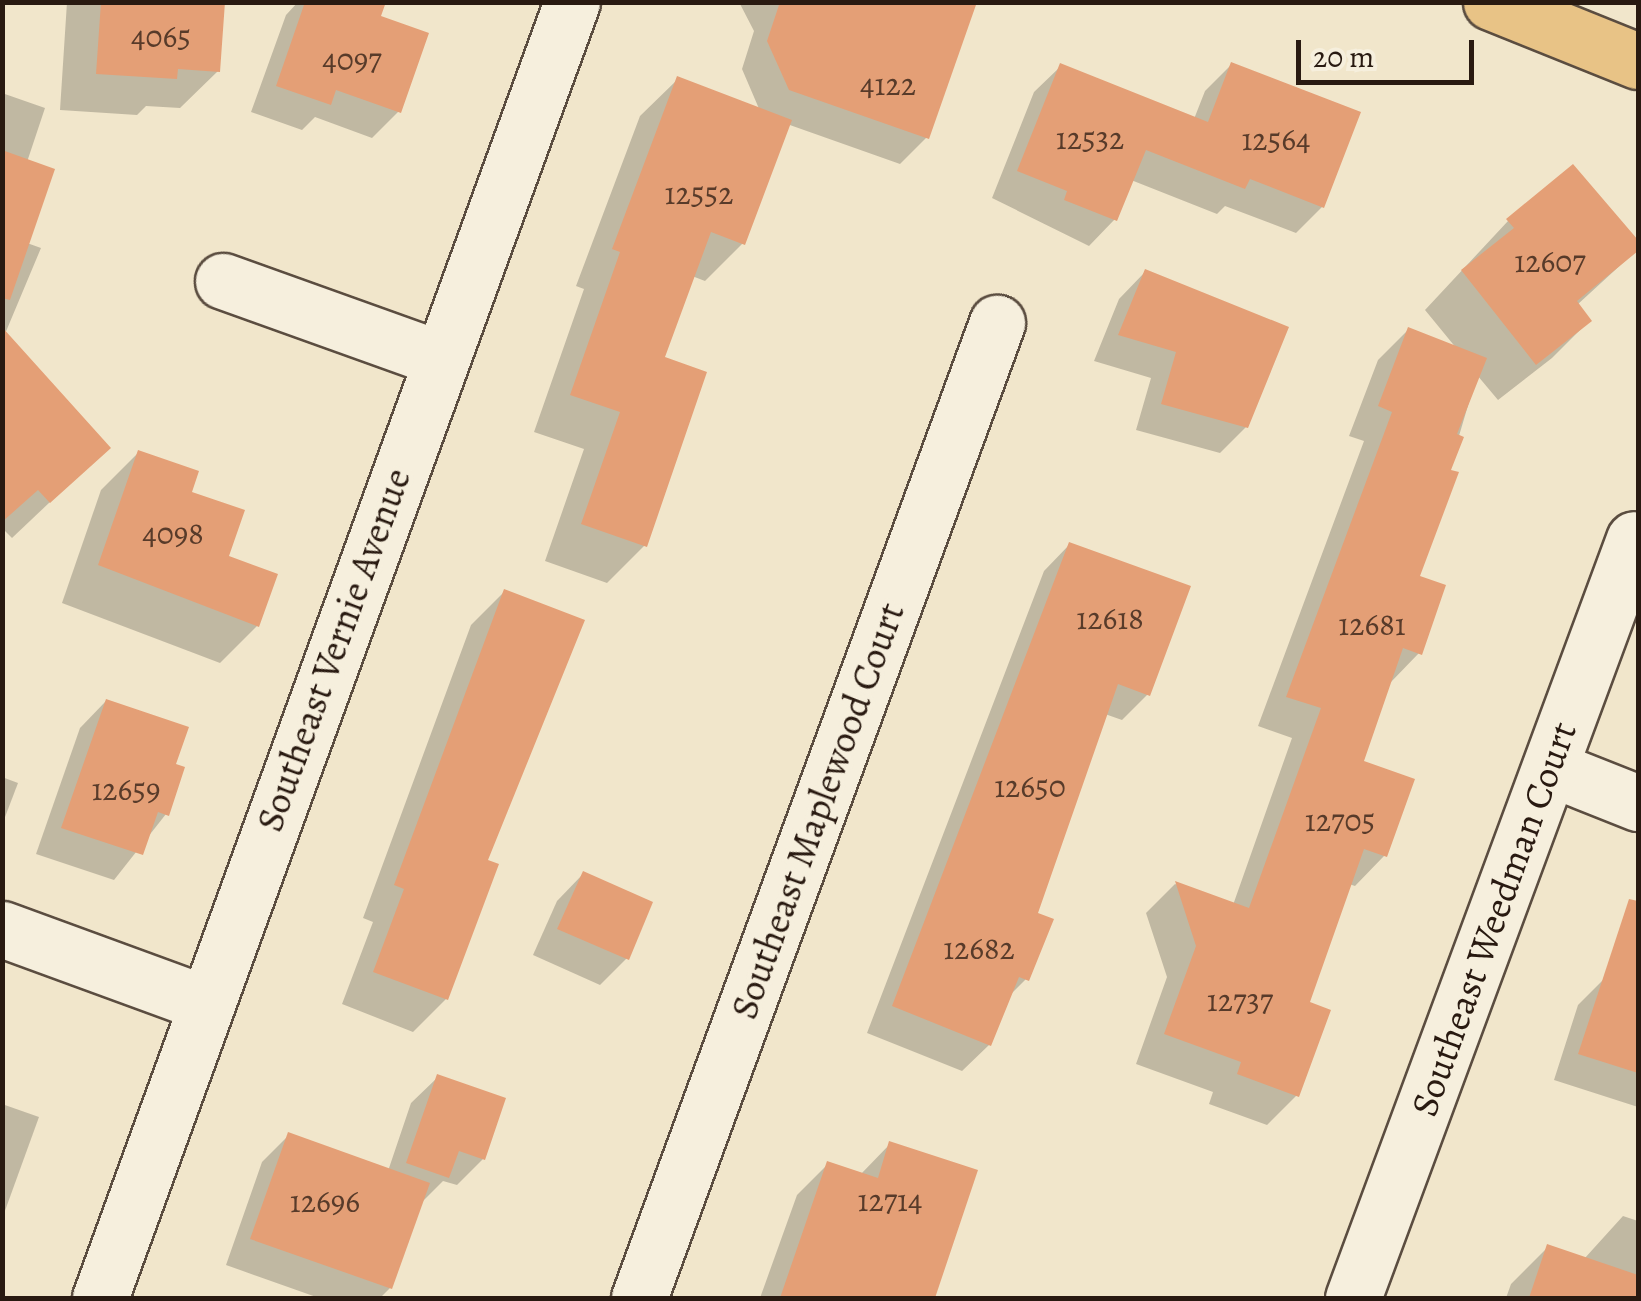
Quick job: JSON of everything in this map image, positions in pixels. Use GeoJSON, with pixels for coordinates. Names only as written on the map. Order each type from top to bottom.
{"type":"FeatureCollection","features":[{"type":"Feature","properties":{"kind":"main road"},"geometry":{"type":"LineString","coordinates":[[1492,2],[1638,61]]}},
{"type":"Feature","properties":{"kind":"street","name":"Southeast Vernie Avenue"},"geometry":{"type":"LineString","coordinates":[[100,1298],[438,358],[572,2]]}},
{"type":"Feature","properties":{"kind":"street"},"geometry":{"type":"LineString","coordinates":[[223,282],[438,358]]}},
{"type":"Feature","properties":{"kind":"street","name":"Southeast Maplewood Court"},"geometry":{"type":"LineString","coordinates":[[639,1298],[997,323]]}},
{"type":"Feature","properties":{"kind":"street","name":"Southeast Weedman Court"},"geometry":{"type":"LineString","coordinates":[[1353,1298],[1634,538]]}},
{"type":"Feature","properties":{"kind":"street"},"geometry":{"type":"LineString","coordinates":[[1550,768],[1638,803]]}},
{"type":"Feature","properties":{"kind":"street"},"geometry":{"type":"LineString","coordinates":[[2,929],[207,1004]]}},
{"type":"Feature","properties":{"kind":"building"},"geometry":{"type":"Polygon","coordinates":[[[101,2],[225,2],[220,72],[178,69],[177,79],[96,74],[101,2]]]}},
{"type":"Feature","properties":{"kind":"building"},"geometry":{"type":"Polygon","coordinates":[[[305,2],[386,2],[381,16],[429,33],[401,113],[336,90],[331,105],[276,86],[305,2]]]}},
{"type":"Feature","properties":{"kind":"building"},"geometry":{"type":"Polygon","coordinates":[[[780,2],[977,2],[929,139],[789,90],[767,41],[780,2]]]}},
{"type":"Feature","properties":{"kind":"building"},"geometry":{"type":"Polygon","coordinates":[[[1231,62],[1361,112],[1324,208],[1250,179],[1245,189],[1146,150],[1117,221],[1064,200],[1067,191],[1017,171],[1060,63],[1208,122],[1231,62]]]}},
{"type":"Feature","properties":{"kind":"building"},"geometry":{"type":"Polygon","coordinates":[[[677,76],[792,120],[745,245],[711,232],[665,357],[707,372],[647,547],[581,524],[620,412],[570,395],[620,252],[612,249],[677,76]]]}},
{"type":"Feature","properties":{"kind":"building"},"geometry":{"type":"Polygon","coordinates":[[[2,150],[55,169],[10,300],[2,298],[2,150]]]}},
{"type":"Feature","properties":{"kind":"building"},"geometry":{"type":"Polygon","coordinates":[[[1573,164],[1638,240],[1638,251],[1577,301],[1592,321],[1536,365],[1461,270],[1514,228],[1506,219],[1573,164]]]}},
{"type":"Feature","properties":{"kind":"building"},"geometry":{"type":"Polygon","coordinates":[[[1145,269],[1289,327],[1248,428],[1161,404],[1176,352],[1118,335],[1145,269]]]}},
{"type":"Feature","properties":{"kind":"building"},"geometry":{"type":"Polygon","coordinates":[[[2,327],[111,448],[50,503],[38,490],[2,522],[2,327]]]}},
{"type":"Feature","properties":{"kind":"building"},"geometry":{"type":"Polygon","coordinates":[[[1408,327],[1487,358],[1457,434],[1464,437],[1451,470],[1459,472],[1420,576],[1446,585],[1422,655],[1403,648],[1364,761],[1415,779],[1387,857],[1364,849],[1310,1002],[1331,1010],[1299,1097],[1237,1074],[1241,1062],[1164,1034],[1196,946],[1175,881],[1249,908],[1321,708],[1286,697],[1392,412],[1378,406],[1408,327]]]}},
{"type":"Feature","properties":{"kind":"building"},"geometry":{"type":"Polygon","coordinates":[[[138,450],[199,471],[192,492],[245,510],[229,556],[278,574],[259,627],[98,565],[138,450]]]}},
{"type":"Feature","properties":{"kind":"building"},"geometry":{"type":"Polygon","coordinates":[[[1069,542],[1191,586],[1150,696],[1118,684],[1038,913],[1054,919],[1029,981],[1019,977],[991,1046],[892,1006],[1069,542]]]}},
{"type":"Feature","properties":{"kind":"building"},"geometry":{"type":"Polygon","coordinates":[[[504,589],[585,620],[488,860],[499,864],[448,1000],[373,972],[404,889],[394,885],[504,589]]]}},
{"type":"Feature","properties":{"kind":"building"},"geometry":{"type":"Polygon","coordinates":[[[106,699],[189,727],[176,764],[185,767],[169,816],[158,812],[143,855],[61,828],[106,699]]]}},
{"type":"Feature","properties":{"kind":"building"},"geometry":{"type":"Polygon","coordinates":[[[583,871],[653,902],[629,960],[557,929],[583,871]]]}},
{"type":"Feature","properties":{"kind":"building"},"geometry":{"type":"Polygon","coordinates":[[[1629,899],[1638,901],[1638,1073],[1578,1054],[1629,899]]]}},
{"type":"Feature","properties":{"kind":"building"},"geometry":{"type":"Polygon","coordinates":[[[437,1074],[506,1098],[485,1160],[459,1151],[449,1178],[406,1163],[437,1074]]]}},
{"type":"Feature","properties":{"kind":"building"},"geometry":{"type":"Polygon","coordinates":[[[288,1132],[430,1183],[392,1289],[250,1239],[288,1132]]]}},
{"type":"Feature","properties":{"kind":"building"},"geometry":{"type":"Polygon","coordinates":[[[889,1141],[978,1170],[935,1298],[780,1298],[827,1161],[878,1178],[889,1141]]]}},
{"type":"Feature","properties":{"kind":"building"},"geometry":{"type":"Polygon","coordinates":[[[1547,1244],[1638,1275],[1638,1298],[1529,1298],[1547,1244]]]}}]}
